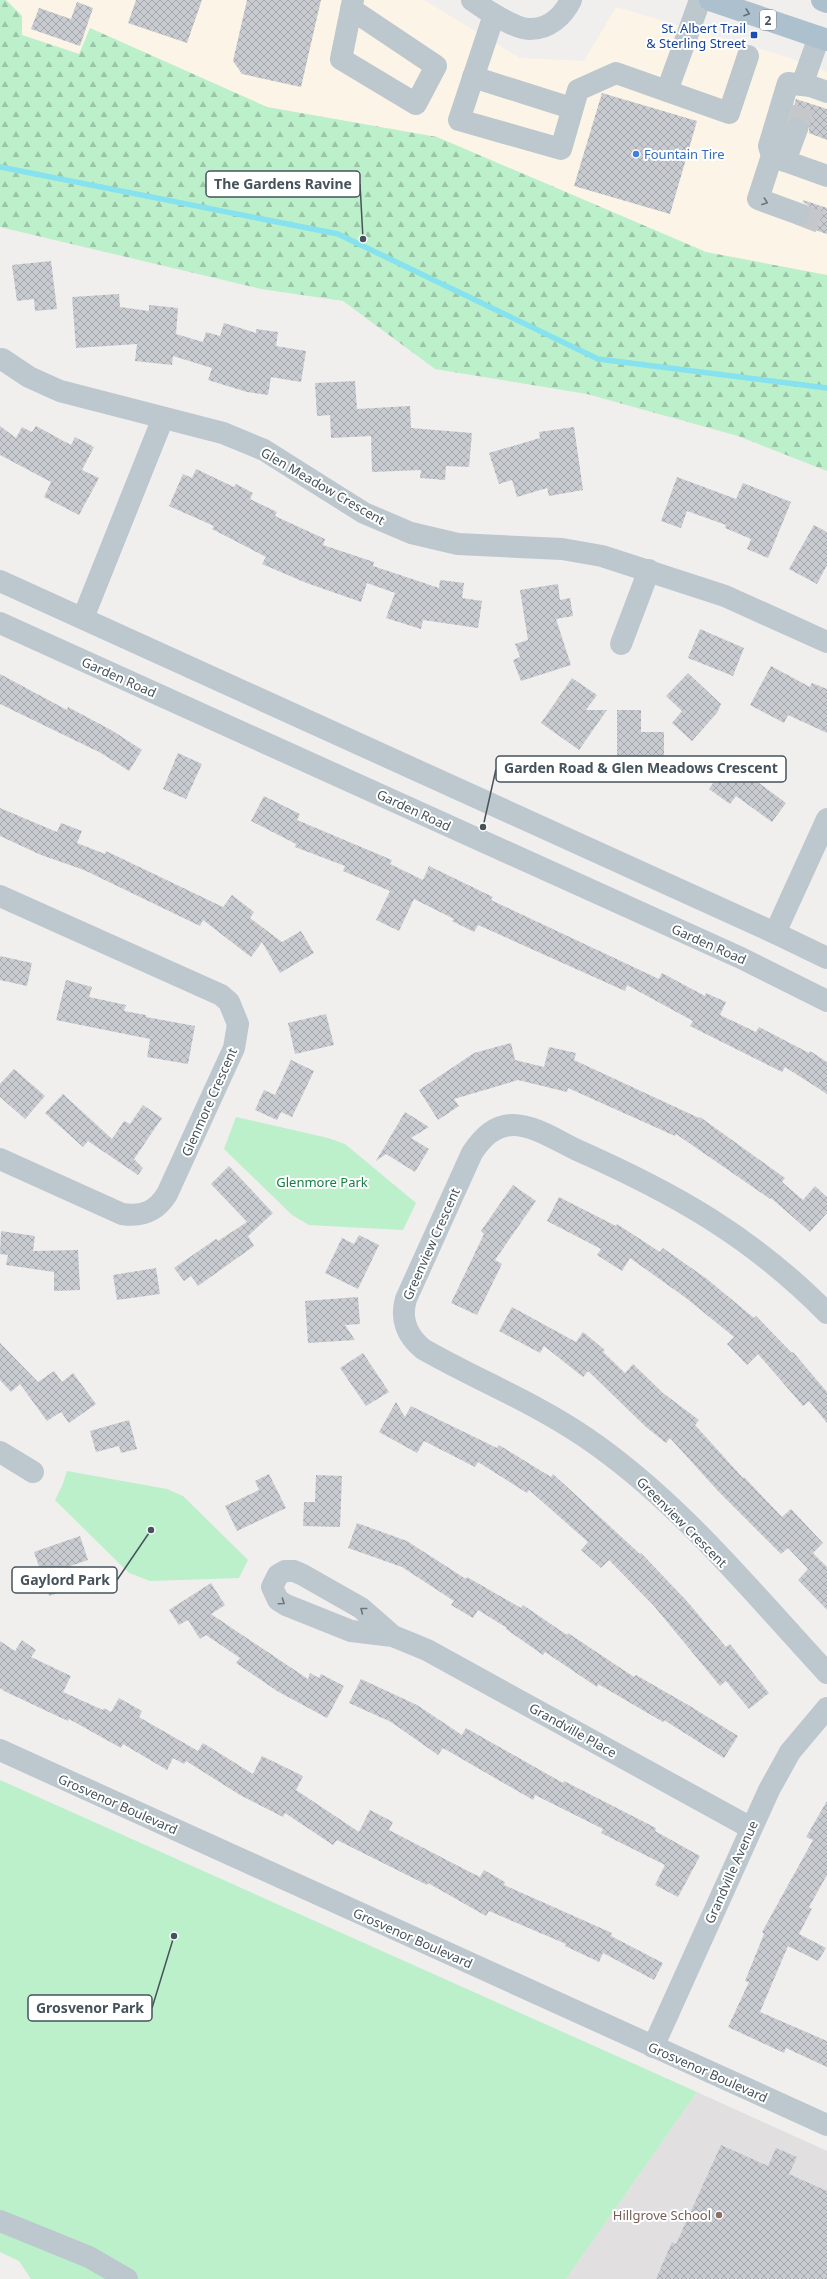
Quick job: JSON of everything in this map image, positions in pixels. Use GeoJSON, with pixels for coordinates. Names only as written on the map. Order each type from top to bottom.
{"type":"FeatureCollection","features":[{"type":"Feature","properties":{"kind":"main road","name":"2"},"geometry":{"type":"LineString","coordinates":[[710,0],[823,38]]}},
{"type":"Feature","properties":{"kind":"main road"},"geometry":{"type":"LineString","coordinates":[[822,0],[827,2]]}},
{"type":"Feature","properties":{"kind":"street"},"geometry":{"type":"LineString","coordinates":[[472,0],[494,15],[529,30],[555,22],[571,0]]}},
{"type":"Feature","properties":{"kind":"street"},"geometry":{"type":"LineString","coordinates":[[667,91],[700,0]]}},
{"type":"Feature","properties":{"kind":"street"},"geometry":{"type":"LineString","coordinates":[[352,4],[436,66],[416,104],[341,58],[352,4]]}},
{"type":"Feature","properties":{"kind":"street"},"geometry":{"type":"LineString","coordinates":[[494,15],[459,120],[561,148],[571,108],[578,90],[616,73],[729,113],[748,56]]}},
{"type":"Feature","properties":{"kind":"street"},"geometry":{"type":"LineString","coordinates":[[823,38],[811,91],[788,84],[769,146],[779,159],[827,176]]}},
{"type":"Feature","properties":{"kind":"street"},"geometry":{"type":"LineString","coordinates":[[473,77],[571,108]]}},
{"type":"Feature","properties":{"kind":"street"},"geometry":{"type":"LineString","coordinates":[[796,129],[758,199],[799,214]]}},
{"type":"Feature","properties":{"kind":"street","name":"Glen Meadow Crescent"},"geometry":{"type":"LineString","coordinates":[[2,359],[29,377],[60,391],[223,433],[264,450],[364,513],[411,533],[458,544],[577,551],[649,570],[726,596],[827,642]]}},
{"type":"Feature","properties":{"kind":"street"},"geometry":{"type":"LineString","coordinates":[[83,618],[163,418]]}},
{"type":"Feature","properties":{"kind":"street"},"geometry":{"type":"LineString","coordinates":[[621,644],[649,570]]}},
{"type":"Feature","properties":{"kind":"street"},"geometry":{"type":"LineString","coordinates":[[0,581],[827,958]]}},
{"type":"Feature","properties":{"kind":"street","name":"Garden Road"},"geometry":{"type":"LineString","coordinates":[[0,623],[741,958],[827,1001]]}},
{"type":"Feature","properties":{"kind":"street"},"geometry":{"type":"LineString","coordinates":[[775,933],[827,819]]}},
{"type":"Feature","properties":{"kind":"street","name":"Glenmore Crescent"},"geometry":{"type":"LineString","coordinates":[[0,896],[134,957],[211,989],[229,1002],[238,1024],[234,1048],[167,1194],[162,1202],[151,1211],[137,1215],[122,1214],[0,1159]]}},
{"type":"Feature","properties":{"kind":"street","name":"Greenview Crescent"},"geometry":{"type":"LineString","coordinates":[[827,1313],[775,1264],[751,1245],[700,1212],[637,1177],[534,1130],[514,1125],[494,1130],[484,1136],[472,1153],[406,1299],[403,1316],[410,1335],[423,1349],[554,1416],[614,1458],[639,1478],[686,1521],[827,1673]]}},
{"type":"Feature","properties":{"kind":"street"},"geometry":{"type":"LineString","coordinates":[[0,1452],[33,1472]]}},
{"type":"Feature","properties":{"kind":"street","name":"Grandville Place"},"geometry":{"type":"LineString","coordinates":[[393,1636],[361,1608],[303,1575],[294,1571],[285,1571],[274,1580],[272,1587],[273,1594],[286,1605],[351,1631],[393,1636],[427,1650],[751,1828]]}},
{"type":"Feature","properties":{"kind":"street","name":"Grandville Avenue"},"geometry":{"type":"LineString","coordinates":[[653,2047],[751,1828],[790,1752],[827,1708]]}},
{"type":"Feature","properties":{"kind":"street","name":"Grosvenor Boulevard"},"geometry":{"type":"LineString","coordinates":[[0,1750],[827,2125]]}},
{"type":"Feature","properties":{"kind":"street"},"geometry":{"type":"LineString","coordinates":[[0,2221],[88,2257],[127,2279]]}},
{"type":"Feature","properties":{"kind":"shaded area"},"geometry":{"type":"Polygon","coordinates":[[[6,0],[424,0],[520,58],[584,61],[616,7],[784,56],[827,72],[827,275],[706,252],[437,137],[267,107],[90,28],[80,54],[22,35],[22,16],[6,0]]]}},
{"type":"Feature","properties":{"kind":"shaded area","name":"Hillgrove School"},"geometry":{"type":"Polygon","coordinates":[[[697,2092],[827,2151],[827,2279],[566,2279],[697,2092]]]}},
{"type":"Feature","properties":{"kind":"green space"},"geometry":{"type":"Polygon","coordinates":[[[0,0],[6,0],[22,16],[22,35],[79,54],[90,28],[267,107],[437,137],[706,252],[827,275],[827,471],[738,436],[587,394],[435,369],[343,301],[261,289],[0,227],[0,0]]]}},
{"type":"Feature","properties":{"kind":"green space","name":"Glenmore Park"},"geometry":{"type":"Polygon","coordinates":[[[236,1117],[328,1138],[345,1144],[416,1203],[403,1230],[309,1225],[292,1215],[224,1149],[236,1117]]]}},
{"type":"Feature","properties":{"kind":"green space"},"geometry":{"type":"Polygon","coordinates":[[[67,1471],[167,1489],[183,1496],[248,1560],[239,1578],[150,1581],[129,1573],[55,1500],[67,1471]]]}},
{"type":"Feature","properties":{"kind":"green space"},"geometry":{"type":"Polygon","coordinates":[[[0,1780],[697,2092],[566,2279],[31,2279],[19,2261],[0,2252],[0,1780]]]}},
{"type":"Feature","properties":{"kind":"building"},"geometry":{"type":"Polygon","coordinates":[[[136,0],[202,0],[187,43],[128,23],[136,0]]]}},
{"type":"Feature","properties":{"kind":"building"},"geometry":{"type":"Polygon","coordinates":[[[247,0],[321,0],[301,87],[242,74],[233,61],[247,0]]]}},
{"type":"Feature","properties":{"kind":"building"},"geometry":{"type":"Polygon","coordinates":[[[77,2],[93,8],[80,46],[31,29],[39,8],[71,19],[77,2]]]}},
{"type":"Feature","properties":{"kind":"building","name":"Fountain Tire"},"geometry":{"type":"Polygon","coordinates":[[[602,93],[697,121],[670,214],[574,186],[602,93]]]}},
{"type":"Feature","properties":{"kind":"building"},"geometry":{"type":"Polygon","coordinates":[[[796,99],[827,109],[827,140],[809,133],[809,127],[802,117],[790,119],[796,99]]]}},
{"type":"Feature","properties":{"kind":"building"},"geometry":{"type":"Polygon","coordinates":[[[803,200],[827,208],[827,234],[803,226],[811,219],[811,212],[809,206],[803,202],[803,200]]]}},
{"type":"Feature","properties":{"kind":"building"},"geometry":{"type":"Polygon","coordinates":[[[51,261],[57,309],[35,311],[34,299],[17,301],[12,265],[51,261]]]}},
{"type":"Feature","properties":{"kind":"building"},"geometry":{"type":"Polygon","coordinates":[[[119,294],[120,307],[149,311],[149,305],[178,308],[176,334],[203,342],[206,332],[220,336],[224,323],[256,333],[256,329],[278,332],[276,346],[306,351],[301,382],[271,377],[268,395],[247,392],[208,380],[212,368],[173,356],[172,365],[135,361],[137,344],[76,348],[72,297],[119,294]]]}},
{"type":"Feature","properties":{"kind":"building"},"geometry":{"type":"Polygon","coordinates":[[[355,381],[357,409],[410,406],[411,428],[472,433],[469,467],[446,466],[445,480],[420,478],[421,470],[372,472],[371,436],[331,438],[330,415],[317,416],[315,383],[355,381]]]}},
{"type":"Feature","properties":{"kind":"building"},"geometry":{"type":"Polygon","coordinates":[[[0,426],[16,438],[22,427],[32,432],[36,426],[71,445],[75,437],[94,447],[82,470],[99,478],[79,515],[44,497],[51,482],[0,455],[0,426]]]}},
{"type":"Feature","properties":{"kind":"building"},"geometry":{"type":"Polygon","coordinates":[[[574,427],[583,490],[549,496],[547,488],[517,497],[512,480],[499,484],[489,453],[540,438],[539,432],[574,427]]]}},
{"type":"Feature","properties":{"kind":"building"},"geometry":{"type":"Polygon","coordinates":[[[196,469],[234,487],[236,484],[253,493],[250,499],[277,512],[275,516],[325,539],[323,545],[374,562],[373,566],[439,588],[440,580],[464,583],[462,598],[482,601],[478,628],[423,620],[421,629],[386,618],[395,593],[367,583],[361,602],[304,582],[262,564],[266,557],[212,529],[214,526],[169,506],[183,474],[192,478],[196,469]]]}},
{"type":"Feature","properties":{"kind":"building"},"geometry":{"type":"Polygon","coordinates":[[[677,477],[736,499],[743,483],[791,502],[768,558],[747,549],[751,539],[725,528],[726,525],[687,511],[681,528],[661,521],[677,477]]]}},
{"type":"Feature","properties":{"kind":"building"},"geometry":{"type":"Polygon","coordinates":[[[814,525],[827,532],[827,565],[817,584],[789,569],[814,525]]]}},
{"type":"Feature","properties":{"kind":"building"},"geometry":{"type":"Polygon","coordinates":[[[558,584],[560,600],[570,598],[573,616],[556,619],[571,665],[521,681],[513,660],[520,657],[515,644],[528,640],[520,590],[558,584]]]}},
{"type":"Feature","properties":{"kind":"building"},"geometry":{"type":"Polygon","coordinates":[[[700,629],[744,648],[733,676],[688,658],[700,629]]]}},
{"type":"Feature","properties":{"kind":"building"},"geometry":{"type":"Polygon","coordinates":[[[771,666],[810,687],[812,683],[827,689],[827,733],[788,715],[784,723],[750,705],[771,666]]]}},
{"type":"Feature","properties":{"kind":"building"},"geometry":{"type":"Polygon","coordinates":[[[688,673],[721,704],[717,713],[692,741],[672,723],[682,711],[666,696],[688,673]]]}},
{"type":"Feature","properties":{"kind":"building"},"geometry":{"type":"Polygon","coordinates":[[[0,674],[67,710],[68,707],[113,731],[142,750],[129,771],[101,753],[0,704],[0,674]]]}},
{"type":"Feature","properties":{"kind":"building"},"geometry":{"type":"Polygon","coordinates":[[[572,678],[597,695],[586,710],[607,710],[579,750],[541,723],[572,678]]]}},
{"type":"Feature","properties":{"kind":"building"},"geometry":{"type":"Polygon","coordinates":[[[617,710],[641,710],[641,732],[664,732],[664,758],[617,758],[617,710]]]}},
{"type":"Feature","properties":{"kind":"building"},"geometry":{"type":"Polygon","coordinates":[[[178,753],[202,764],[186,799],[163,789],[178,753]]]}},
{"type":"Feature","properties":{"kind":"building"},"geometry":{"type":"Polygon","coordinates":[[[726,764],[744,778],[747,774],[786,803],[772,822],[736,796],[730,804],[709,789],[726,764]]]}},
{"type":"Feature","properties":{"kind":"building"},"geometry":{"type":"Polygon","coordinates":[[[264,796],[300,814],[297,820],[392,860],[390,864],[423,880],[429,866],[493,897],[491,900],[659,979],[662,973],[705,996],[706,993],[726,1002],[720,1015],[756,1032],[759,1027],[809,1053],[810,1051],[827,1062],[827,1094],[785,1067],[782,1072],[690,1026],[693,1021],[627,985],[625,991],[478,925],[474,932],[452,921],[454,919],[414,899],[399,931],[376,920],[390,891],[343,871],[345,866],[295,847],[296,844],[251,821],[264,796]]]}},
{"type":"Feature","properties":{"kind":"building"},"geometry":{"type":"Polygon","coordinates":[[[0,808],[57,832],[61,823],[82,831],[77,843],[105,854],[106,851],[223,907],[232,895],[254,912],[250,918],[282,942],[301,931],[314,953],[280,973],[262,942],[251,957],[203,920],[200,926],[84,870],[41,855],[0,836],[0,808]]]}},
{"type":"Feature","properties":{"kind":"building"},"geometry":{"type":"Polygon","coordinates":[[[0,956],[32,963],[27,986],[0,980],[0,956]]]}},
{"type":"Feature","properties":{"kind":"building"},"geometry":{"type":"Polygon","coordinates":[[[66,980],[92,987],[89,997],[126,1005],[124,1011],[146,1015],[146,1017],[195,1026],[188,1064],[147,1057],[150,1039],[56,1020],[66,980]]]}},
{"type":"Feature","properties":{"kind":"building"},"geometry":{"type":"Polygon","coordinates":[[[326,1014],[334,1045],[295,1054],[288,1023],[326,1014]]]}},
{"type":"Feature","properties":{"kind":"building"},"geometry":{"type":"Polygon","coordinates":[[[511,1043],[515,1060],[544,1067],[549,1047],[576,1053],[574,1060],[699,1118],[700,1117],[785,1178],[782,1182],[803,1200],[815,1186],[827,1197],[827,1213],[810,1232],[771,1198],[770,1199],[676,1134],[675,1136],[568,1088],[567,1092],[518,1080],[454,1099],[459,1106],[438,1120],[419,1090],[474,1053],[511,1043]]]}},
{"type":"Feature","properties":{"kind":"building"},"geometry":{"type":"Polygon","coordinates":[[[291,1060],[314,1071],[292,1117],[281,1112],[277,1120],[255,1110],[264,1090],[275,1095],[291,1060]]]}},
{"type":"Feature","properties":{"kind":"building"},"geometry":{"type":"Polygon","coordinates":[[[14,1069],[45,1096],[25,1119],[0,1097],[0,1084],[14,1069]]]}},
{"type":"Feature","properties":{"kind":"building"},"geometry":{"type":"Polygon","coordinates":[[[63,1094],[112,1139],[124,1121],[130,1124],[143,1105],[162,1118],[134,1159],[143,1168],[138,1175],[88,1141],[83,1147],[45,1113],[63,1094]]]}},
{"type":"Feature","properties":{"kind":"building"},"geometry":{"type":"Polygon","coordinates":[[[405,1112],[429,1127],[411,1138],[429,1149],[415,1172],[386,1154],[376,1161],[405,1112]]]}},
{"type":"Feature","properties":{"kind":"building"},"geometry":{"type":"Polygon","coordinates":[[[229,1166],[273,1213],[248,1236],[254,1246],[198,1286],[191,1276],[184,1281],[174,1268],[216,1239],[218,1241],[247,1222],[211,1184],[229,1166]]]}},
{"type":"Feature","properties":{"kind":"building"},"geometry":{"type":"Polygon","coordinates":[[[513,1185],[536,1201],[495,1260],[502,1264],[477,1315],[451,1303],[484,1234],[481,1231],[513,1185]]]}},
{"type":"Feature","properties":{"kind":"building"},"geometry":{"type":"Polygon","coordinates":[[[559,1197],[616,1226],[617,1224],[660,1252],[663,1248],[707,1279],[754,1318],[756,1316],[792,1353],[793,1352],[827,1392],[827,1423],[809,1401],[803,1406],[758,1354],[747,1365],[727,1344],[734,1337],[686,1298],[630,1258],[622,1271],[597,1255],[601,1249],[547,1221],[559,1197]]]}},
{"type":"Feature","properties":{"kind":"building"},"geometry":{"type":"Polygon","coordinates":[[[1,1231],[35,1236],[33,1251],[78,1250],[80,1290],[54,1291],[54,1272],[6,1265],[8,1255],[0,1254],[1,1231]]]}},
{"type":"Feature","properties":{"kind":"building"},"geometry":{"type":"Polygon","coordinates":[[[359,1235],[379,1245],[358,1289],[325,1273],[342,1238],[354,1244],[359,1235]]]}},
{"type":"Feature","properties":{"kind":"building"},"geometry":{"type":"Polygon","coordinates":[[[156,1268],[160,1294],[117,1300],[113,1275],[156,1268]]]}},
{"type":"Feature","properties":{"kind":"building"},"geometry":{"type":"Polygon","coordinates":[[[358,1297],[360,1324],[345,1325],[355,1340],[308,1343],[305,1301],[358,1297]]]}},
{"type":"Feature","properties":{"kind":"building"},"geometry":{"type":"Polygon","coordinates":[[[512,1307],[576,1342],[583,1332],[605,1350],[603,1352],[625,1373],[633,1364],[663,1393],[699,1420],[695,1425],[743,1478],[744,1477],[782,1517],[791,1509],[823,1543],[813,1553],[827,1567],[827,1610],[798,1580],[808,1569],[788,1548],[781,1554],[718,1491],[670,1438],[666,1443],[646,1427],[588,1371],[583,1377],[544,1346],[540,1353],[499,1331],[512,1307]]]}},
{"type":"Feature","properties":{"kind":"building"},"geometry":{"type":"Polygon","coordinates":[[[0,1343],[38,1382],[54,1371],[62,1382],[73,1373],[96,1404],[69,1423],[61,1412],[47,1421],[20,1384],[11,1392],[0,1380],[0,1343]]]}},
{"type":"Feature","properties":{"kind":"building"},"geometry":{"type":"Polygon","coordinates":[[[363,1353],[389,1392],[366,1406],[340,1368],[363,1353]]]}},
{"type":"Feature","properties":{"kind":"building"},"geometry":{"type":"Polygon","coordinates":[[[396,1402],[405,1417],[411,1406],[497,1448],[499,1445],[551,1477],[553,1474],[640,1554],[641,1553],[685,1599],[726,1647],[730,1644],[769,1693],[749,1709],[726,1681],[720,1686],[654,1606],[609,1560],[601,1568],[581,1550],[588,1542],[529,1490],[527,1493],[478,1462],[475,1467],[424,1441],[417,1453],[379,1432],[396,1402]]]}},
{"type":"Feature","properties":{"kind":"building"},"geometry":{"type":"Polygon","coordinates":[[[129,1420],[137,1449],[121,1453],[119,1446],[96,1452],[90,1431],[129,1420]]]}},
{"type":"Feature","properties":{"kind":"building"},"geometry":{"type":"Polygon","coordinates":[[[269,1474],[286,1508],[237,1531],[225,1506],[259,1490],[255,1481],[269,1474]]]}},
{"type":"Feature","properties":{"kind":"building"},"geometry":{"type":"Polygon","coordinates":[[[316,1475],[342,1476],[340,1527],[303,1526],[304,1502],[315,1502],[316,1475]]]}},
{"type":"Feature","properties":{"kind":"building"},"geometry":{"type":"Polygon","coordinates":[[[357,1523],[407,1541],[466,1579],[467,1577],[521,1608],[523,1605],[567,1635],[568,1633],[634,1677],[636,1675],[738,1736],[724,1758],[664,1720],[663,1722],[598,1684],[597,1687],[545,1652],[543,1655],[506,1629],[507,1628],[478,1610],[473,1618],[451,1605],[454,1601],[402,1567],[348,1548],[357,1523]]]}},
{"type":"Feature","properties":{"kind":"building"},"geometry":{"type":"Polygon","coordinates":[[[80,1536],[88,1560],[56,1571],[63,1591],[49,1596],[34,1552],[80,1536]]]}},
{"type":"Feature","properties":{"kind":"building"},"geometry":{"type":"Polygon","coordinates":[[[211,1583],[225,1605],[211,1614],[308,1679],[310,1673],[319,1678],[321,1674],[344,1686],[327,1718],[277,1691],[236,1663],[240,1658],[206,1635],[200,1639],[188,1620],[179,1625],[169,1610],[211,1583]]]}},
{"type":"Feature","properties":{"kind":"building"},"geometry":{"type":"Polygon","coordinates":[[[22,1640],[36,1650],[31,1657],[71,1676],[63,1692],[103,1710],[104,1708],[111,1712],[119,1698],[142,1711],[139,1717],[198,1751],[203,1743],[253,1774],[262,1756],[303,1776],[296,1790],[359,1832],[370,1810],[393,1822],[389,1830],[480,1877],[484,1870],[505,1882],[504,1885],[612,1933],[611,1936],[663,1963],[654,1980],[603,1953],[599,1962],[565,1946],[566,1944],[489,1911],[486,1916],[428,1883],[427,1885],[337,1840],[333,1845],[285,1813],[283,1817],[240,1795],[186,1761],[184,1764],[173,1758],[167,1770],[123,1744],[121,1748],[69,1719],[68,1721],[4,1691],[0,1688],[0,1641],[15,1651],[22,1640]]]}},
{"type":"Feature","properties":{"kind":"building"},"geometry":{"type":"Polygon","coordinates":[[[361,1679],[417,1705],[462,1735],[466,1728],[563,1783],[564,1781],[656,1828],[655,1831],[700,1856],[678,1897],[655,1885],[665,1865],[601,1833],[603,1829],[535,1795],[533,1800],[443,1748],[438,1755],[391,1722],[349,1703],[361,1679]]]}},
{"type":"Feature","properties":{"kind":"building"},"geometry":{"type":"Polygon","coordinates":[[[827,1801],[827,1875],[809,1907],[812,1909],[799,1934],[826,1948],[818,1961],[788,1946],[760,2012],[827,2041],[827,2067],[786,2048],[784,2053],[728,2027],[749,1982],[745,1981],[764,1934],[762,1932],[813,1840],[806,1837],[827,1801]]]}},
{"type":"Feature","properties":{"kind":"building"},"geometry":{"type":"Polygon","coordinates":[[[721,2145],[768,2166],[776,2148],[797,2157],[789,2174],[827,2191],[827,2279],[656,2279],[672,2242],[676,2244],[721,2145]]]}},
{"type":"Feature","properties":{"kind":"waterway"},"geometry":{"type":"LineString","coordinates":[[0,167],[338,234],[598,359],[827,388]]}},
{"type":"Feature","properties":{"kind":"tunnel"},"geometry":{"type":"LineString","coordinates":[[797,129],[805,102]]}},
{"type":"Feature","properties":{"kind":"tunnel"},"geometry":{"type":"LineString","coordinates":[[799,214],[827,225]]}},
{"type":"Feature","properties":{"kind":"place","name":"St. Albert Trail & Sterling Street"},"geometry":{"type":"Point","coordinates":[754,35]}},
{"type":"Feature","properties":{"kind":"place","name":"Fountain Tire"},"geometry":{"type":"Point","coordinates":[636,154]}},
{"type":"Feature","properties":{"kind":"place","name":"The Gardens Ravine"},"geometry":{"type":"Point","coordinates":[363,239]}},
{"type":"Feature","properties":{"kind":"place","name":"Garden Road & Glen Meadows Crescent"},"geometry":{"type":"Point","coordinates":[483,827]}},
{"type":"Feature","properties":{"kind":"place","name":"Gaylord Park"},"geometry":{"type":"Point","coordinates":[151,1530]}},
{"type":"Feature","properties":{"kind":"place","name":"Grosvenor Park"},"geometry":{"type":"Point","coordinates":[174,1936]}},
{"type":"Feature","properties":{"kind":"place","name":"Hillgrove School"},"geometry":{"type":"Point","coordinates":[719,2215]}}]}
